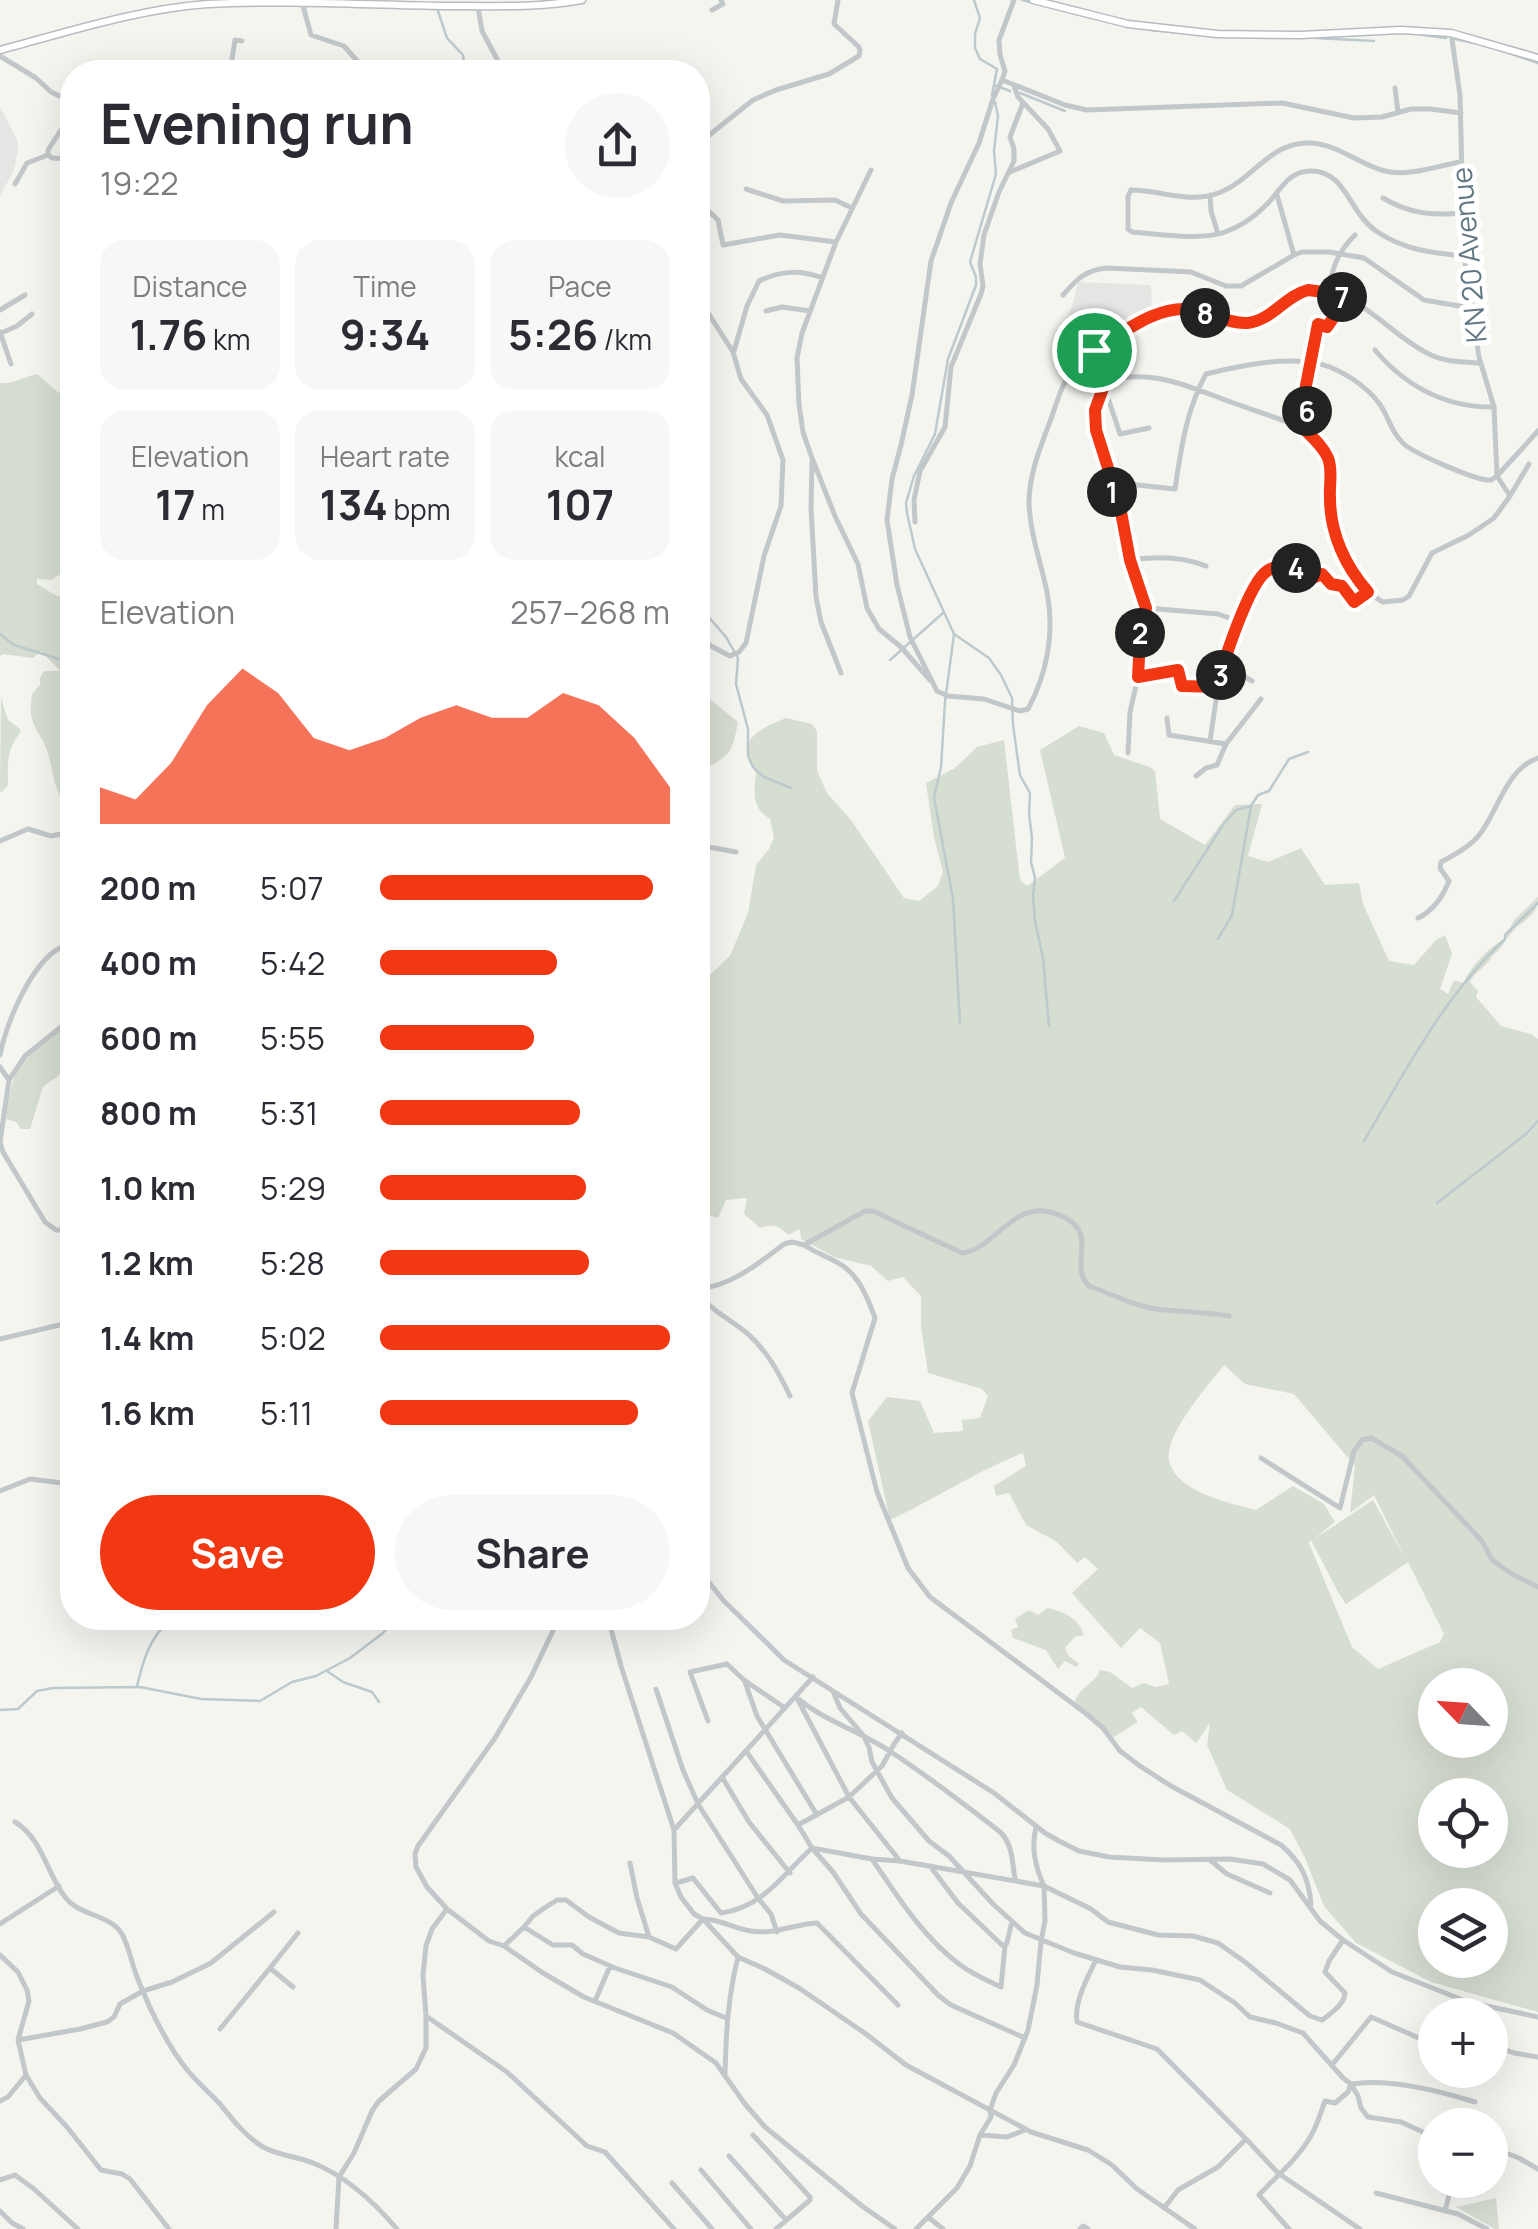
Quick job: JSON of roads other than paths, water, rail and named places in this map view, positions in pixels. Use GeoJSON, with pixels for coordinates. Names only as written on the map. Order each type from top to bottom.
{"type":"FeatureCollection","features":[{"type":"Feature","properties":{"kind":"main road"},"geometry":{"type":"LineString","coordinates":[[0,53],[158,10],[206,4],[313,1],[464,3],[478,7],[553,5],[582,0]]}},
{"type":"Feature","properties":{"kind":"main road"},"geometry":{"type":"LineString","coordinates":[[1033,0],[1128,24],[1200,32],[1451,32],[1538,58]]}},
{"type":"Feature","properties":{"kind":"street"},"geometry":{"type":"LineString","coordinates":[[710,134],[753,100],[829,74],[859,56],[858,46],[834,24],[838,0]]}},
{"type":"Feature","properties":{"kind":"street"},"geometry":{"type":"LineString","coordinates":[[932,682],[911,640],[890,549],[888,498],[912,395],[935,246],[1005,71],[1000,40],[1014,0]]}},
{"type":"Feature","properties":{"kind":"street"},"geometry":{"type":"LineString","coordinates":[[302,2],[311,35],[344,46],[357,60]]}},
{"type":"Feature","properties":{"kind":"street"},"geometry":{"type":"LineString","coordinates":[[712,10],[724,2]]}},
{"type":"Feature","properties":{"kind":"street"},"geometry":{"type":"LineString","coordinates":[[478,7],[482,31],[498,60]]}},
{"type":"Feature","properties":{"kind":"street","name":"KN 20 Avenue"},"geometry":{"type":"LineString","coordinates":[[1451,32],[1460,112],[1464,256],[1480,363],[1494,407],[1497,476]]}},
{"type":"Feature","properties":{"kind":"street"},"geometry":{"type":"LineString","coordinates":[[232,60],[235,40],[242,41]]}},
{"type":"Feature","properties":{"kind":"street"},"geometry":{"type":"LineString","coordinates":[[0,53],[60,96]]}},
{"type":"Feature","properties":{"kind":"street"},"geometry":{"type":"LineString","coordinates":[[997,89],[1014,86],[1088,110],[1282,103],[1354,118],[1430,109],[1460,112]]}},
{"type":"Feature","properties":{"kind":"street"},"geometry":{"type":"LineString","coordinates":[[1010,172],[1060,152],[1048,129],[1023,103],[1014,86]]}},
{"type":"Feature","properties":{"kind":"street"},"geometry":{"type":"LineString","coordinates":[[1396,88],[1398,112]]}},
{"type":"Feature","properties":{"kind":"street"},"geometry":{"type":"LineString","coordinates":[[915,522],[914,500],[920,471],[945,427],[951,367],[981,294],[980,264],[987,224],[1010,172],[1014,155],[1010,137],[1023,103]]}},
{"type":"Feature","properties":{"kind":"street"},"geometry":{"type":"LineString","coordinates":[[48,156],[60,129]]}},
{"type":"Feature","properties":{"kind":"street"},"geometry":{"type":"LineString","coordinates":[[1460,162],[1395,173],[1327,146],[1297,144],[1278,150],[1230,188],[1210,195],[1182,198],[1131,190],[1128,229],[1138,233],[1218,234],[1255,215],[1293,175],[1324,172],[1339,182],[1361,219],[1388,239],[1416,251],[1464,256]]}},
{"type":"Feature","properties":{"kind":"street"},"geometry":{"type":"LineString","coordinates":[[15,184],[27,162],[48,156],[60,158]]}},
{"type":"Feature","properties":{"kind":"street"},"geometry":{"type":"LineString","coordinates":[[871,170],[836,242],[799,347],[797,383],[803,432],[858,564],[867,608],[879,629],[903,649],[945,696],[984,700],[1020,711],[1028,709],[1035,696],[1044,670],[1051,618],[1030,516],[1032,477],[1067,375],[1094,350],[1168,310],[1191,309],[1248,323],[1264,317],[1300,292],[1316,290],[1351,300],[1427,353],[1450,361],[1480,363]]}},
{"type":"Feature","properties":{"kind":"street"},"geometry":{"type":"LineString","coordinates":[[746,188],[783,201],[835,200],[852,208]]}},
{"type":"Feature","properties":{"kind":"street"},"geometry":{"type":"LineString","coordinates":[[1277,194],[1294,255]]}},
{"type":"Feature","properties":{"kind":"street"},"geometry":{"type":"LineString","coordinates":[[1210,195],[1210,211],[1218,234]]}},
{"type":"Feature","properties":{"kind":"street"},"geometry":{"type":"LineString","coordinates":[[1383,198],[1422,214],[1463,213]]}},
{"type":"Feature","properties":{"kind":"street"},"geometry":{"type":"LineString","coordinates":[[710,212],[718,220],[723,245],[780,236],[836,242]]}},
{"type":"Feature","properties":{"kind":"street"},"geometry":{"type":"LineString","coordinates":[[1328,292],[1333,266],[1355,235]]}},
{"type":"Feature","properties":{"kind":"street"},"geometry":{"type":"LineString","coordinates":[[1064,295],[1084,273],[1107,268],[1191,272],[1226,286],[1241,286],[1302,252],[1364,258],[1424,300],[1471,308]]}},
{"type":"Feature","properties":{"kind":"street"},"geometry":{"type":"LineString","coordinates":[[734,352],[747,306],[760,280],[796,271],[823,278]]}},
{"type":"Feature","properties":{"kind":"street"},"geometry":{"type":"LineString","coordinates":[[0,310],[25,295]]}},
{"type":"Feature","properties":{"kind":"street"},"geometry":{"type":"LineString","coordinates":[[1303,428],[1309,413],[1302,406],[1318,324],[1327,327],[1351,300]]}},
{"type":"Feature","properties":{"kind":"street"},"geometry":{"type":"LineString","coordinates":[[766,311],[782,306],[810,311]]}},
{"type":"Feature","properties":{"kind":"street"},"geometry":{"type":"LineString","coordinates":[[11,364],[0,332],[17,326],[32,314]]}},
{"type":"Feature","properties":{"kind":"street"},"geometry":{"type":"LineString","coordinates":[[710,315],[734,352],[745,387],[758,400],[783,460],[780,510],[764,556],[750,632],[735,654],[710,645]]}},
{"type":"Feature","properties":{"kind":"street"},"geometry":{"type":"LineString","coordinates":[[1094,350],[1120,434],[1150,428]]}},
{"type":"Feature","properties":{"kind":"street"},"geometry":{"type":"LineString","coordinates":[[1375,350],[1403,379],[1421,389],[1462,404],[1494,407]]}},
{"type":"Feature","properties":{"kind":"street"},"geometry":{"type":"LineString","coordinates":[[1112,486],[1128,484],[1174,490],[1184,432],[1198,388],[1208,373],[1272,363],[1310,362],[1344,374],[1370,392],[1396,436],[1413,450],[1482,479],[1497,476],[1538,431]]}},
{"type":"Feature","properties":{"kind":"street"},"geometry":{"type":"LineString","coordinates":[[1105,382],[1143,375],[1198,388],[1303,428],[1330,463],[1335,537],[1368,592],[1383,602],[1409,596],[1432,553],[1494,518],[1529,464]]}},
{"type":"Feature","properties":{"kind":"street"},"geometry":{"type":"LineString","coordinates":[[1105,382],[1095,419],[1113,499],[1121,512],[1130,560],[1146,608],[1128,753]]}},
{"type":"Feature","properties":{"kind":"street"},"geometry":{"type":"LineString","coordinates":[[812,458],[816,597],[819,618],[841,673]]}},
{"type":"Feature","properties":{"kind":"street"},"geometry":{"type":"LineString","coordinates":[[1497,476],[1510,496]]}},
{"type":"Feature","properties":{"kind":"street"},"geometry":{"type":"LineString","coordinates":[[1130,560],[1168,556],[1206,566]]}},
{"type":"Feature","properties":{"kind":"street"},"geometry":{"type":"LineString","coordinates":[[1210,740],[1218,687],[1238,621],[1264,572],[1290,563],[1308,580],[1320,574],[1331,584],[1340,584],[1354,602],[1368,592]]}},
{"type":"Feature","properties":{"kind":"street"},"geometry":{"type":"LineString","coordinates":[[1146,608],[1218,614],[1238,621]]}},
{"type":"Feature","properties":{"kind":"street"},"geometry":{"type":"LineString","coordinates":[[1224,665],[1252,681]]}},
{"type":"Feature","properties":{"kind":"street"},"geometry":{"type":"LineString","coordinates":[[1138,677],[1178,670],[1182,686],[1218,687]]}},
{"type":"Feature","properties":{"kind":"street"},"geometry":{"type":"LineString","coordinates":[[1196,776],[1217,765],[1226,744],[1262,699]]}},
{"type":"Feature","properties":{"kind":"street"},"geometry":{"type":"LineString","coordinates":[[1167,718],[1169,736],[1226,744]]}},
{"type":"Feature","properties":{"kind":"street"},"geometry":{"type":"LineString","coordinates":[[1418,918],[1432,909],[1449,881],[1440,868],[1441,862],[1476,839],[1518,770],[1538,758]]}},
{"type":"Feature","properties":{"kind":"street"},"geometry":{"type":"LineString","coordinates":[[0,840],[28,829],[51,836],[60,834]]}},
{"type":"Feature","properties":{"kind":"street"},"geometry":{"type":"LineString","coordinates":[[710,848],[736,852]]}},
{"type":"Feature","properties":{"kind":"street"},"geometry":{"type":"LineString","coordinates":[[0,1055],[5,1033],[34,973],[60,948]]}},
{"type":"Feature","properties":{"kind":"street"},"geometry":{"type":"LineString","coordinates":[[60,1028],[25,1056],[9,1080],[0,1142],[46,1222],[60,1230]]}},
{"type":"Feature","properties":{"kind":"street"},"geometry":{"type":"LineString","coordinates":[[0,1067],[9,1080]]}},
{"type":"Feature","properties":{"kind":"street"},"geometry":{"type":"LineString","coordinates":[[804,1246],[869,1210],[957,1252],[969,1253],[1022,1216],[1032,1211],[1051,1212],[1080,1230],[1081,1271],[1090,1286],[1158,1309],[1228,1316]]}},
{"type":"Feature","properties":{"kind":"street"},"geometry":{"type":"LineString","coordinates":[[710,1287],[728,1282],[788,1242],[804,1246],[848,1270],[861,1286],[875,1318],[852,1394],[877,1492],[908,1568],[930,1597],[1103,1728],[1126,1757],[1170,1786],[1281,1845],[1294,1856],[1306,1876],[1311,1907]]}},
{"type":"Feature","properties":{"kind":"street"},"geometry":{"type":"LineString","coordinates":[[710,1306],[751,1336],[775,1366],[790,1396]]}},
{"type":"Feature","properties":{"kind":"street"},"geometry":{"type":"LineString","coordinates":[[0,1339],[60,1325]]}},
{"type":"Feature","properties":{"kind":"street"},"geometry":{"type":"LineString","coordinates":[[1261,1458],[1340,1508],[1354,1452],[1362,1440],[1371,1438],[1402,1456],[1482,1542],[1492,1560],[1538,1586]]}},
{"type":"Feature","properties":{"kind":"street"},"geometry":{"type":"LineString","coordinates":[[0,1491],[30,1479],[60,1483]]}},
{"type":"Feature","properties":{"kind":"street"},"geometry":{"type":"LineString","coordinates":[[710,1584],[784,1660],[1079,1851],[1109,1857],[1208,1858],[1264,1864],[1290,1880],[1320,1921],[1392,1972],[1468,2002],[1538,2017]]}},
{"type":"Feature","properties":{"kind":"street"},"geometry":{"type":"LineString","coordinates":[[553,1630],[495,1738],[420,1842],[414,1854],[420,1876],[447,1910],[488,1941],[504,1946],[543,1974],[595,2001],[674,2033],[716,2063],[765,2127],[895,2229]]}},
{"type":"Feature","properties":{"kind":"street"},"geometry":{"type":"LineString","coordinates":[[611,1630],[674,1830],[675,1883],[680,1898],[694,1914],[738,1957],[799,1988],[906,2066],[1028,2130],[1088,2150],[1195,2229]]}},
{"type":"Feature","properties":{"kind":"street"},"geometry":{"type":"LineString","coordinates":[[708,1722],[690,1672],[727,1664],[785,1708]]}},
{"type":"Feature","properties":{"kind":"street"},"geometry":{"type":"LineString","coordinates":[[674,1830],[814,1678]]}},
{"type":"Feature","properties":{"kind":"street"},"geometry":{"type":"LineString","coordinates":[[744,1680],[757,1716],[817,1815]]}},
{"type":"Feature","properties":{"kind":"street"},"geometry":{"type":"LineString","coordinates":[[832,1688],[840,1708],[863,1734],[876,1771],[899,1806],[929,1841],[949,1856],[1025,1933],[1120,1967],[1200,1980],[1250,2018],[1303,2034],[1351,2084],[1368,2117],[1402,2122],[1418,2130]]}},
{"type":"Feature","properties":{"kind":"street"},"geometry":{"type":"LineString","coordinates":[[656,1689],[698,1804],[770,1914],[777,1932]]}},
{"type":"Feature","properties":{"kind":"street"},"geometry":{"type":"LineString","coordinates":[[796,1696],[810,1709],[891,1752],[1006,1837],[1015,1880]]}},
{"type":"Feature","properties":{"kind":"street"},"geometry":{"type":"LineString","coordinates":[[796,1696],[849,1796],[900,1861]]}},
{"type":"Feature","properties":{"kind":"street"},"geometry":{"type":"LineString","coordinates":[[798,1825],[849,1796],[882,1766],[902,1734]]}},
{"type":"Feature","properties":{"kind":"street"},"geometry":{"type":"LineString","coordinates":[[746,1751],[862,1914],[939,1996],[1025,2038]]}},
{"type":"Feature","properties":{"kind":"street"},"geometry":{"type":"LineString","coordinates":[[722,1777],[749,1822],[790,1872]]}},
{"type":"Feature","properties":{"kind":"street"},"geometry":{"type":"LineString","coordinates":[[15,1822],[36,1843],[66,1898],[122,1934],[143,1992],[171,2046],[187,2070],[240,2128],[277,2154],[312,2163],[339,2176],[396,2229]]}},
{"type":"Feature","properties":{"kind":"street"},"geometry":{"type":"LineString","coordinates":[[916,2229],[963,2179],[991,2117],[996,2093],[1025,2038],[1045,1921],[1044,1886],[1035,1864],[1036,1826]]}},
{"type":"Feature","properties":{"kind":"street"},"geometry":{"type":"LineString","coordinates":[[812,1848],[1044,1886],[1108,1922],[1218,1944],[1310,2016],[1322,2020],[1346,1993],[1325,1972],[1343,1940]]}},
{"type":"Feature","properties":{"kind":"street"},"geometry":{"type":"LineString","coordinates":[[675,1883],[694,1878],[721,1913],[774,1887],[812,1848]]}},
{"type":"Feature","properties":{"kind":"street"},"geometry":{"type":"LineString","coordinates":[[1208,1858],[1227,1874],[1270,1893]]}},
{"type":"Feature","properties":{"kind":"street"},"geometry":{"type":"LineString","coordinates":[[872,1859],[907,1910],[956,1962],[1001,1987],[1012,1922]]}},
{"type":"Feature","properties":{"kind":"street"},"geometry":{"type":"LineString","coordinates":[[630,1864],[649,1937]]}},
{"type":"Feature","properties":{"kind":"street"},"geometry":{"type":"LineString","coordinates":[[930,1866],[958,1903],[997,1942],[1006,1946]]}},
{"type":"Feature","properties":{"kind":"street"},"geometry":{"type":"LineString","coordinates":[[0,1924],[60,1886]]}},
{"type":"Feature","properties":{"kind":"street"},"geometry":{"type":"LineString","coordinates":[[504,1946],[533,1916],[558,1900],[566,1900],[619,1934],[649,1937],[676,1950],[703,1920],[717,1919],[752,1932],[777,1932],[817,1923],[898,2005]]}},
{"type":"Feature","properties":{"kind":"street"},"geometry":{"type":"LineString","coordinates":[[336,2229],[339,2176],[380,2101],[416,2070],[426,2048],[426,1946],[432,1929],[447,1910]]}},
{"type":"Feature","properties":{"kind":"street"},"geometry":{"type":"LineString","coordinates":[[18,2040],[107,2022],[120,2004],[212,1964],[274,1912]]}},
{"type":"Feature","properties":{"kind":"street"},"geometry":{"type":"LineString","coordinates":[[524,1927],[554,1945],[572,1945],[610,1966],[672,1987],[726,2018]]}},
{"type":"Feature","properties":{"kind":"street"},"geometry":{"type":"LineString","coordinates":[[220,2029],[298,1933]]}},
{"type":"Feature","properties":{"kind":"street"},"geometry":{"type":"LineString","coordinates":[[0,1955],[18,1972],[28,1996],[18,2040],[26,2075],[40,2098],[100,2170],[130,2179],[169,2229]]}},
{"type":"Feature","properties":{"kind":"street"},"geometry":{"type":"LineString","coordinates":[[725,2077],[726,2018],[738,1957]]}},
{"type":"Feature","properties":{"kind":"street"},"geometry":{"type":"LineString","coordinates":[[1096,1960],[1078,2004],[1078,2022],[1156,2049],[1278,2174],[1360,2229]]}},
{"type":"Feature","properties":{"kind":"street"},"geometry":{"type":"LineString","coordinates":[[595,2001],[610,1966]]}},
{"type":"Feature","properties":{"kind":"street"},"geometry":{"type":"LineString","coordinates":[[270,1968],[293,1987]]}},
{"type":"Feature","properties":{"kind":"street"},"geometry":{"type":"LineString","coordinates":[[426,2016],[507,2072],[587,2146],[605,2152],[674,2229]]}},
{"type":"Feature","properties":{"kind":"street"},"geometry":{"type":"LineString","coordinates":[[1332,2065],[1371,2017],[1418,2037]]}},
{"type":"Feature","properties":{"kind":"street"},"geometry":{"type":"LineString","coordinates":[[1508,2050],[1538,2056]]}},
{"type":"Feature","properties":{"kind":"street"},"geometry":{"type":"LineString","coordinates":[[0,2101],[26,2075]]}},
{"type":"Feature","properties":{"kind":"street"},"geometry":{"type":"LineString","coordinates":[[1351,2084],[1398,2085],[1476,2102]]}},
{"type":"Feature","properties":{"kind":"street"},"geometry":{"type":"LineString","coordinates":[[1289,2229],[1259,2195],[1308,2141],[1325,2101],[1335,2103],[1351,2084]]}},
{"type":"Feature","properties":{"kind":"street"},"geometry":{"type":"LineString","coordinates":[[980,2135],[1007,2137],[1028,2130]]}},
{"type":"Feature","properties":{"kind":"street"},"geometry":{"type":"LineString","coordinates":[[753,2135],[810,2197],[776,2229]]}},
{"type":"Feature","properties":{"kind":"street"},"geometry":{"type":"LineString","coordinates":[[1164,2208],[1178,2190],[1218,2167],[1246,2138]]}},
{"type":"Feature","properties":{"kind":"street"},"geometry":{"type":"LineString","coordinates":[[1508,2154],[1538,2169]]}},
{"type":"Feature","properties":{"kind":"street"},"geometry":{"type":"LineString","coordinates":[[729,2156],[786,2220]]}},
{"type":"Feature","properties":{"kind":"street"},"geometry":{"type":"LineString","coordinates":[[701,2170],[750,2229]]}},
{"type":"Feature","properties":{"kind":"street"},"geometry":{"type":"LineString","coordinates":[[0,2180],[15,2175],[78,2229]]}},
{"type":"Feature","properties":{"kind":"street"},"geometry":{"type":"LineString","coordinates":[[672,2183],[712,2229]]}},
{"type":"Feature","properties":{"kind":"street"},"geometry":{"type":"LineString","coordinates":[[1376,2193],[1446,2211],[1487,2229]]}},
{"type":"Feature","properties":{"kind":"street"},"geometry":{"type":"LineString","coordinates":[[1446,2211],[1449,2198]]}},
{"type":"Feature","properties":{"kind":"street"},"geometry":{"type":"LineString","coordinates":[[0,2210],[23,2229]]}},
{"type":"Feature","properties":{"kind":"street"},"geometry":{"type":"LineString","coordinates":[[928,2218],[943,2229]]}},
{"type":"Feature","properties":{"kind":"waterway"},"geometry":{"type":"LineString","coordinates":[[974,0],[980,18],[975,48],[980,59],[997,69],[992,95]]}},
{"type":"Feature","properties":{"kind":"waterway"},"geometry":{"type":"LineString","coordinates":[[1022,0],[1031,2]]}},
{"type":"Feature","properties":{"kind":"waterway"},"geometry":{"type":"LineString","coordinates":[[437,8],[447,38],[464,60]]}},
{"type":"Feature","properties":{"kind":"waterway"},"geometry":{"type":"LineString","coordinates":[[1058,9],[1089,17]]}},
{"type":"Feature","properties":{"kind":"waterway"},"geometry":{"type":"LineString","coordinates":[[1151,30],[1182,33]]}},
{"type":"Feature","properties":{"kind":"waterway"},"geometry":{"type":"LineString","coordinates":[[1423,35],[1446,38]]}},
{"type":"Feature","properties":{"kind":"waterway"},"geometry":{"type":"LineString","coordinates":[[1315,38],[1374,41]]}},
{"type":"Feature","properties":{"kind":"waterway"},"geometry":{"type":"LineString","coordinates":[[1455,39],[1479,44]]}},
{"type":"Feature","properties":{"kind":"waterway"},"geometry":{"type":"LineString","coordinates":[[1497,49],[1538,63]]}},
{"type":"Feature","properties":{"kind":"waterway"},"geometry":{"type":"LineString","coordinates":[[994,85],[1010,91]]}},
{"type":"Feature","properties":{"kind":"waterway"},"geometry":{"type":"LineString","coordinates":[[1020,93],[1065,111]]}},
{"type":"Feature","properties":{"kind":"waterway"},"geometry":{"type":"LineString","coordinates":[[995,102],[996,174],[970,262],[976,285],[948,359],[935,434],[914,476],[906,503],[915,549],[954,634],[989,658],[1012,698],[1020,775],[1030,793],[1035,921],[1043,958],[1049,1026]]}},
{"type":"Feature","properties":{"kind":"waterway"},"geometry":{"type":"LineString","coordinates":[[890,660],[943,613]]}},
{"type":"Feature","properties":{"kind":"waterway"},"geometry":{"type":"LineString","coordinates":[[710,619],[738,658],[736,684],[753,767],[764,777],[791,788]]}},
{"type":"Feature","properties":{"kind":"waterway"},"geometry":{"type":"LineString","coordinates":[[0,634],[14,645],[60,659]]}},
{"type":"Feature","properties":{"kind":"waterway"},"geometry":{"type":"LineString","coordinates":[[954,634],[941,767],[934,797],[953,899],[960,1023]]}},
{"type":"Feature","properties":{"kind":"waterway"},"geometry":{"type":"LineString","coordinates":[[1174,901],[1236,810],[1251,806],[1258,795],[1269,791],[1289,759],[1308,752]]}},
{"type":"Feature","properties":{"kind":"waterway"},"geometry":{"type":"LineString","coordinates":[[1218,939],[1232,915],[1251,806]]}},
{"type":"Feature","properties":{"kind":"waterway"},"geometry":{"type":"LineString","coordinates":[[1364,1141],[1445,1009],[1505,935],[1538,903]]}},
{"type":"Feature","properties":{"kind":"waterway"},"geometry":{"type":"LineString","coordinates":[[1437,1203],[1538,1121]]}},
{"type":"Feature","properties":{"kind":"waterway"},"geometry":{"type":"LineString","coordinates":[[137,1686],[148,1649],[160,1630]]}},
{"type":"Feature","properties":{"kind":"waterway"},"geometry":{"type":"LineString","coordinates":[[0,1710],[18,1709],[37,1691],[53,1688],[140,1687],[201,1699],[260,1701],[292,1682],[316,1676],[350,1658],[385,1630]]}},
{"type":"Feature","properties":{"kind":"waterway"},"geometry":{"type":"LineString","coordinates":[[327,1671],[343,1682],[372,1692],[379,1702]]}}]}
